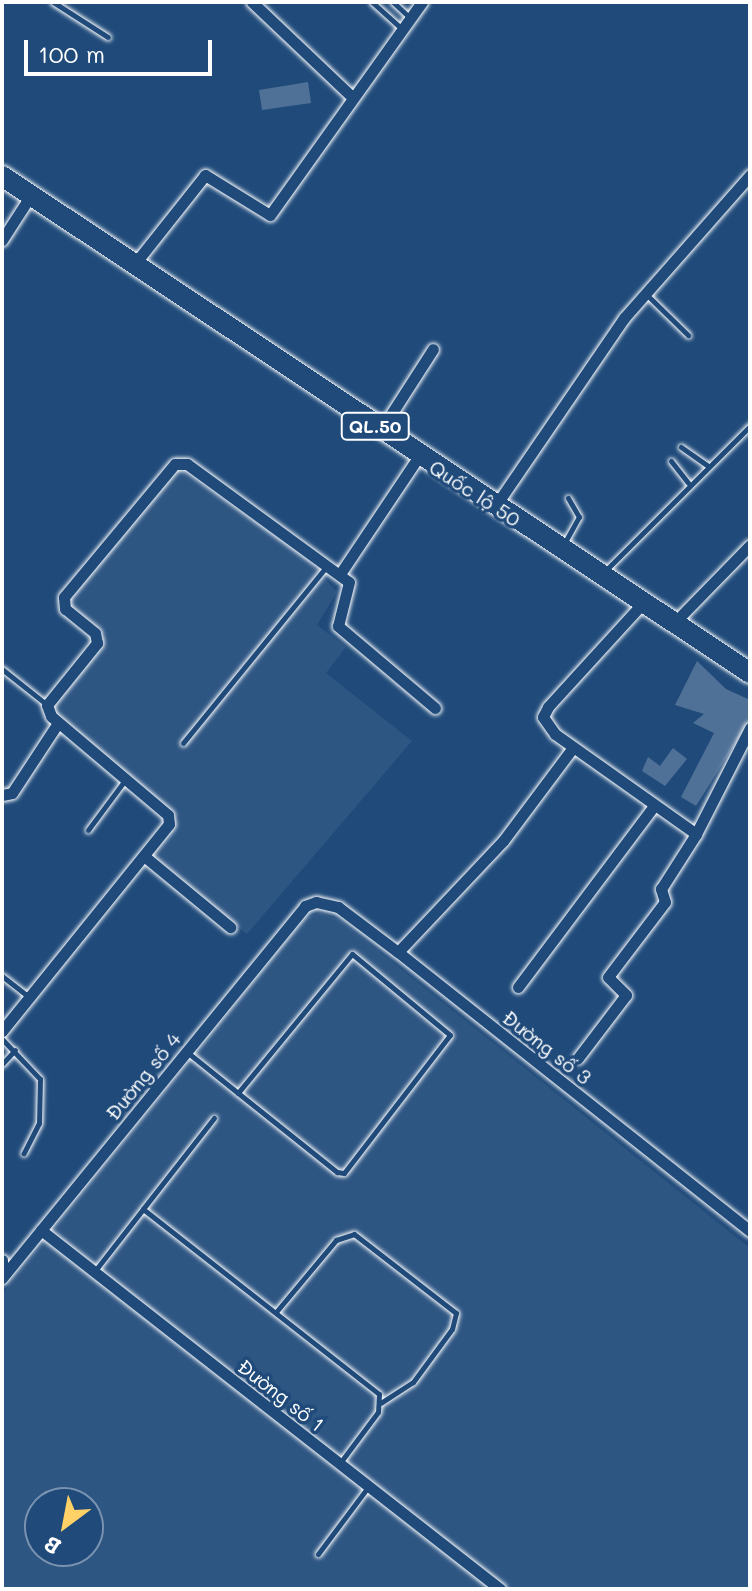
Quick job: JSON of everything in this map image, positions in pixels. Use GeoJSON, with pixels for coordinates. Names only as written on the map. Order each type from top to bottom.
{"type":"FeatureCollection","features":[{"type":"Feature","properties":{"kind":"highway","name":"Quốc lộ 50"},"geometry":{"type":"LineString","coordinates":[[2,176],[641,605],[750,673]]}},
{"type":"Feature","properties":{"kind":"street"},"geometry":{"type":"LineString","coordinates":[[252,2],[352,97]]}},
{"type":"Feature","properties":{"kind":"street"},"geometry":{"type":"LineString","coordinates":[[133,266],[205,175],[270,215],[400,27],[422,2]]}},
{"type":"Feature","properties":{"kind":"street"},"geometry":{"type":"LineString","coordinates":[[496,505],[646,293],[750,175]]}},
{"type":"Feature","properties":{"kind":"street"},"geometry":{"type":"LineString","coordinates":[[2,240],[31,195]]}},
{"type":"Feature","properties":{"kind":"street"},"geometry":{"type":"LineString","coordinates":[[381,431],[433,349]]}},
{"type":"Feature","properties":{"kind":"street"},"geometry":{"type":"LineString","coordinates":[[340,574],[419,456]]}},
{"type":"Feature","properties":{"kind":"street"},"geometry":{"type":"LineString","coordinates":[[2,1031],[170,820],[58,723],[47,705],[98,638],[65,609],[64,597],[175,464],[187,464],[340,574],[351,587],[338,626],[435,708]]}},
{"type":"Feature","properties":{"kind":"street"},"geometry":{"type":"LineString","coordinates":[[672,624],[750,545]]}},
{"type":"Feature","properties":{"kind":"street"},"geometry":{"type":"LineString","coordinates":[[641,605],[545,713],[571,750],[696,834]]}},
{"type":"Feature","properties":{"kind":"street"},"geometry":{"type":"LineString","coordinates":[[2,795],[12,793],[58,723]]}},
{"type":"Feature","properties":{"kind":"street"},"geometry":{"type":"LineString","coordinates":[[578,1058],[626,995],[608,977],[665,902],[661,889],[696,834],[750,728]]}},
{"type":"Feature","properties":{"kind":"street"},"geometry":{"type":"LineString","coordinates":[[398,952],[503,841],[571,750]]}},
{"type":"Feature","properties":{"kind":"street"},"geometry":{"type":"LineString","coordinates":[[518,987],[653,807]]}},
{"type":"Feature","properties":{"kind":"street"},"geometry":{"type":"LineString","coordinates":[[144,856],[230,927]]}},
{"type":"Feature","properties":{"kind":"street","name":"Đường số 3"},"geometry":{"type":"LineString","coordinates":[[316,902],[338,907],[398,952],[750,1231]]}},
{"type":"Feature","properties":{"kind":"street","name":"Đường số 4"},"geometry":{"type":"LineString","coordinates":[[2,1278],[305,906],[316,902]]}},
{"type":"Feature","properties":{"kind":"street","name":"Đường số 1"},"geometry":{"type":"LineString","coordinates":[[41,1230],[500,1589]]}},
{"type":"Feature","properties":{"kind":"lane"},"geometry":{"type":"LineString","coordinates":[[53,2],[108,37]]}},
{"type":"Feature","properties":{"kind":"lane"},"geometry":{"type":"LineString","coordinates":[[372,2],[400,27]]}},
{"type":"Feature","properties":{"kind":"lane"},"geometry":{"type":"LineString","coordinates":[[393,2],[409,17]]}},
{"type":"Feature","properties":{"kind":"lane"},"geometry":{"type":"LineString","coordinates":[[646,293],[688,335]]}},
{"type":"Feature","properties":{"kind":"lane"},"geometry":{"type":"LineString","coordinates":[[600,577],[688,483],[750,426]]}},
{"type":"Feature","properties":{"kind":"lane"},"geometry":{"type":"LineString","coordinates":[[681,447],[707,465]]}},
{"type":"Feature","properties":{"kind":"lane"},"geometry":{"type":"LineString","coordinates":[[671,461],[688,483]]}},
{"type":"Feature","properties":{"kind":"lane"},"geometry":{"type":"LineString","coordinates":[[560,549],[578,522],[568,498]]}},
{"type":"Feature","properties":{"kind":"lane"},"geometry":{"type":"LineString","coordinates":[[183,743],[328,566]]}},
{"type":"Feature","properties":{"kind":"lane"},"geometry":{"type":"LineString","coordinates":[[2,669],[47,705]]}},
{"type":"Feature","properties":{"kind":"lane"},"geometry":{"type":"LineString","coordinates":[[88,830],[125,779]]}},
{"type":"Feature","properties":{"kind":"lane"},"geometry":{"type":"LineString","coordinates":[[187,1051],[238,1093],[344,1173],[450,1035],[352,954],[238,1093]]}},
{"type":"Feature","properties":{"kind":"lane"},"geometry":{"type":"LineString","coordinates":[[2,976],[29,997]]}},
{"type":"Feature","properties":{"kind":"lane"},"geometry":{"type":"LineString","coordinates":[[2,1039],[40,1079],[39,1123],[24,1153]]}},
{"type":"Feature","properties":{"kind":"lane"},"geometry":{"type":"LineString","coordinates":[[2,1064],[15,1050]]}},
{"type":"Feature","properties":{"kind":"lane"},"geometry":{"type":"LineString","coordinates":[[94,1272],[214,1118]]}},
{"type":"Feature","properties":{"kind":"lane"},"geometry":{"type":"LineString","coordinates":[[143,1209],[379,1394],[381,1403]]}},
{"type":"Feature","properties":{"kind":"lane"},"geometry":{"type":"LineString","coordinates":[[276,1312],[336,1240],[354,1234],[456,1313],[452,1329],[413,1382],[381,1403],[340,1464]]}},
{"type":"Feature","properties":{"kind":"lane"},"geometry":{"type":"LineString","coordinates":[[318,1554],[368,1486]]}},
{"type":"Feature","properties":{"kind":"shaded area"},"geometry":{"type":"Polygon","coordinates":[[[179,469],[305,557],[337,592],[317,625],[346,647],[326,673],[412,741],[247,934],[150,856],[180,818],[51,712],[105,635],[65,603],[179,469]]]}},
{"type":"Feature","properties":{"kind":"shaded area"},"geometry":{"type":"Polygon","coordinates":[[[320,913],[338,919],[750,1248],[750,1589],[2,1589],[2,1294],[305,918],[320,913]]]}},
{"type":"Feature","properties":{"kind":"building"},"geometry":{"type":"Polygon","coordinates":[[[308,82],[311,103],[262,110],[259,90],[308,82]]]}},
{"type":"Feature","properties":{"kind":"building"},"geometry":{"type":"Polygon","coordinates":[[[697,661],[726,689],[750,700],[750,720],[696,806],[681,797],[714,733],[693,723],[704,714],[675,705],[697,661]]]}},
{"type":"Feature","properties":{"kind":"building"},"geometry":{"type":"Polygon","coordinates":[[[673,748],[687,759],[665,786],[642,771],[648,757],[660,766],[673,748]]]}}]}
